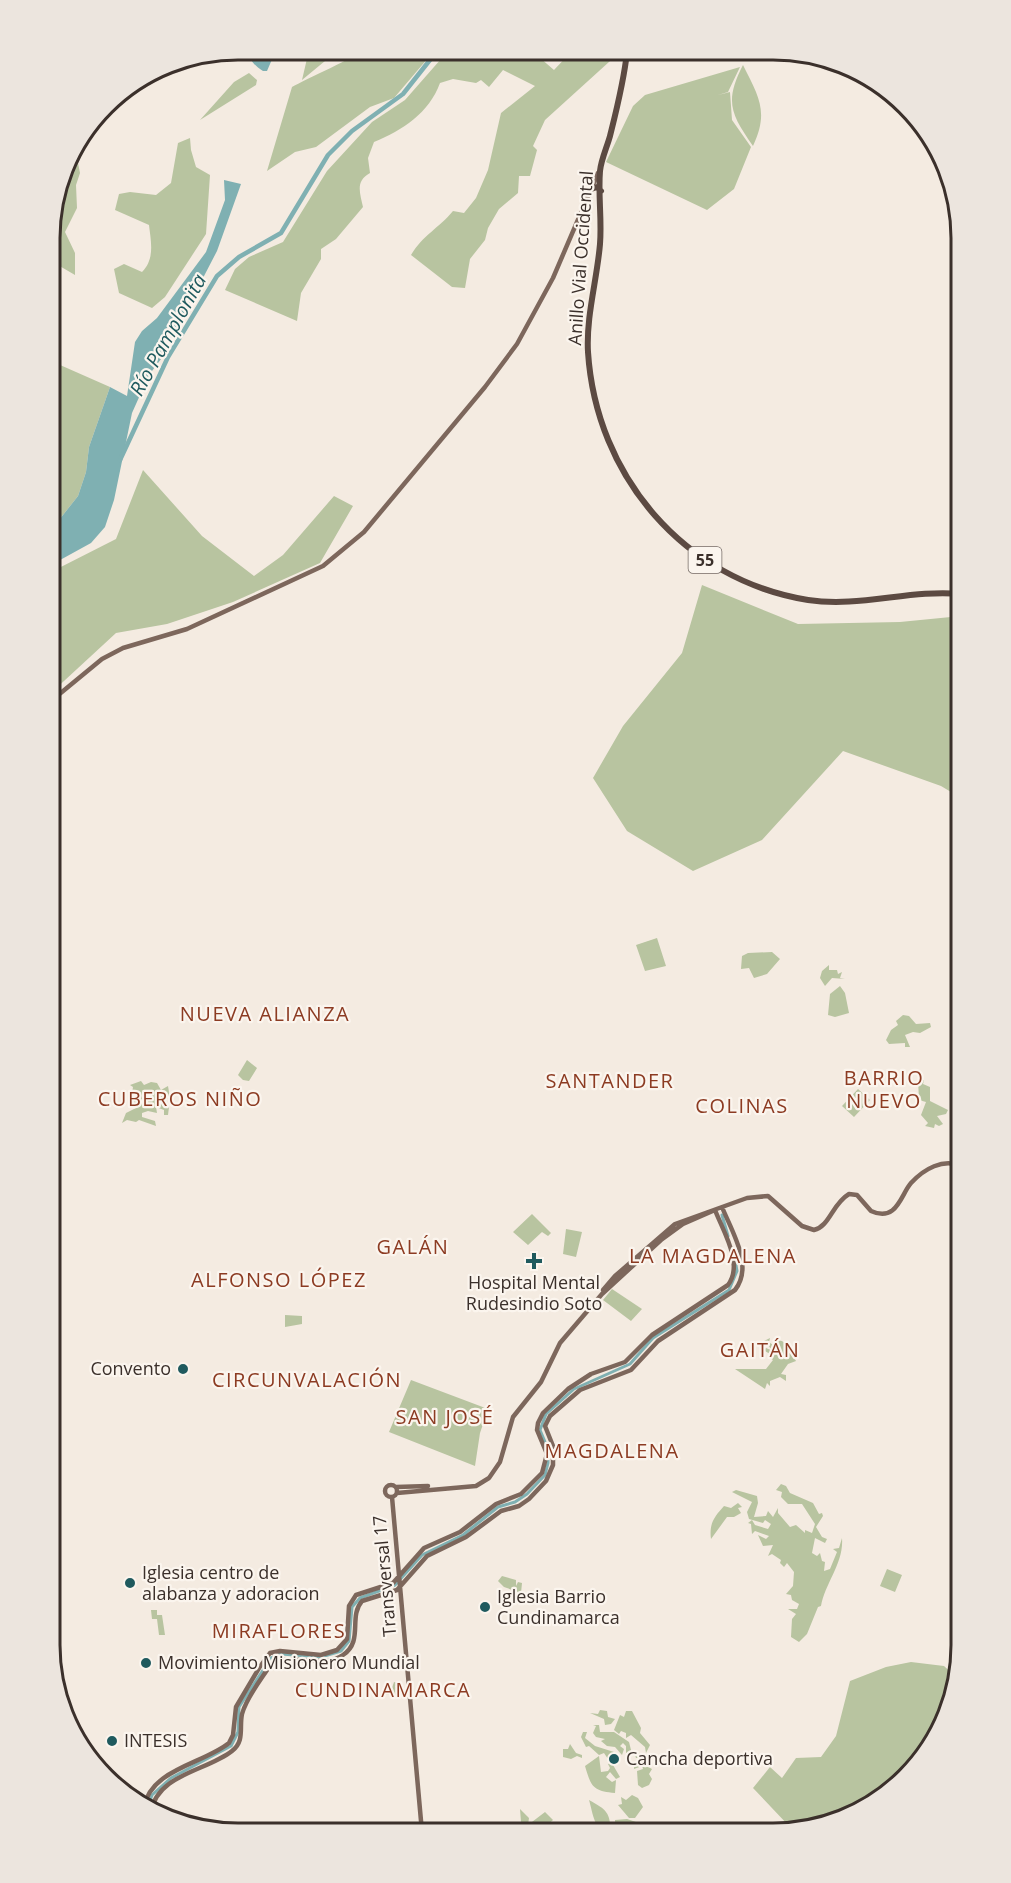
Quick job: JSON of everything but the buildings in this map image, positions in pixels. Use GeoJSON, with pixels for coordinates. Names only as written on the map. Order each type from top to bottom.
{"type":"FeatureCollection","features":[{"type":"Feature","properties":{"kind":"highway","name":"Anillo Vial Occidental"},"geometry":{"type":"LineString","coordinates":[[626,60],[624,85],[600,170],[600,242],[588,328],[593,390],[600,421],[617,462],[635,492],[655,518],[685,546],[709,563],[754,585],[782,595],[842,603],[876,601],[936,592],[951,593]]}},
{"type":"Feature","properties":{"kind":"highway"},"geometry":{"type":"LineString","coordinates":[[591,189],[596,187],[601,191]]}},
{"type":"Feature","properties":{"kind":"main road"},"geometry":{"type":"LineString","coordinates":[[60,694],[102,659],[123,648],[187,628],[323,566],[374,522],[517,344],[553,278],[600,170]]}},
{"type":"Feature","properties":{"kind":"main road"},"geometry":{"type":"LineString","coordinates":[[396,1490],[392,1497],[387,1495],[386,1489],[390,1485],[396,1490],[477,1486],[487,1480],[500,1462],[513,1417],[542,1382],[560,1343],[602,1294],[676,1228],[747,1198],[768,1196],[808,1229],[824,1226],[837,1202],[849,1194],[857,1195],[867,1209],[878,1214],[900,1204],[909,1185],[927,1169],[951,1164]]}},
{"type":"Feature","properties":{"kind":"main road"},"geometry":{"type":"LineString","coordinates":[[155,1802],[156,1798],[170,1784],[228,1754],[237,1746],[241,1737],[243,1711],[272,1665],[282,1659],[324,1662],[343,1655],[354,1643],[361,1602],[399,1588],[427,1556],[468,1536],[501,1511],[525,1502],[546,1481],[552,1468],[554,1454],[545,1424],[571,1398],[584,1388],[633,1368],[660,1340],[735,1290],[742,1278],[743,1265],[722,1207]]}},
{"type":"Feature","properties":{"kind":"main road"},"geometry":{"type":"LineString","coordinates":[[148,1798],[153,1788],[189,1764],[231,1741],[236,1707],[270,1653],[280,1651],[321,1655],[335,1651],[346,1639],[349,1609],[354,1598],[360,1593],[389,1585],[398,1579],[424,1548],[460,1532],[493,1506],[517,1497],[541,1475],[546,1464],[546,1446],[537,1428],[545,1411],[582,1379],[628,1361],[652,1335],[722,1290],[734,1276],[735,1264],[715,1210]]}},
{"type":"Feature","properties":{"kind":"main road","name":"Transversal 17"},"geometry":{"type":"LineString","coordinates":[[392,1497],[421,1823]]}},
{"type":"Feature","properties":{"kind":"green space"},"geometry":{"type":"Polygon","coordinates":[[[307,60],[325,60],[325,61],[302,80],[307,60]]]}},
{"type":"Feature","properties":{"kind":"green space"},"geometry":{"type":"Polygon","coordinates":[[[345,60],[426,60],[394,98],[370,107],[316,147],[295,152],[267,171],[292,87],[345,60]]]}},
{"type":"Feature","properties":{"kind":"green space"},"geometry":{"type":"Polygon","coordinates":[[[440,60],[542,60],[554,70],[563,60],[611,60],[545,120],[533,146],[537,150],[530,176],[519,176],[518,193],[499,209],[488,228],[485,240],[470,259],[465,288],[452,287],[411,255],[453,211],[464,213],[476,198],[488,170],[501,113],[535,86],[503,70],[489,87],[481,80],[476,83],[453,79],[440,83],[422,112],[405,126],[374,142],[368,158],[370,173],[360,184],[363,207],[336,239],[321,249],[321,259],[301,293],[297,321],[225,290],[235,269],[249,257],[283,242],[327,171],[372,122],[405,100],[440,60]]]}},
{"type":"Feature","properties":{"kind":"green space"},"geometry":{"type":"Polygon","coordinates":[[[743,65],[754,86],[760,105],[760,124],[753,146],[739,125],[733,107],[733,89],[743,65]]]}},
{"type":"Feature","properties":{"kind":"green space"},"geometry":{"type":"Polygon","coordinates":[[[740,67],[728,92],[718,95],[730,92],[732,120],[751,147],[734,189],[707,210],[606,162],[633,106],[645,95],[740,67]]]}},
{"type":"Feature","properties":{"kind":"green space"},"geometry":{"type":"Polygon","coordinates":[[[249,73],[257,80],[256,85],[200,120],[234,82],[249,73]]]}},
{"type":"Feature","properties":{"kind":"green space"},"geometry":{"type":"Polygon","coordinates":[[[190,138],[196,167],[210,175],[206,234],[165,297],[152,308],[119,293],[114,269],[124,264],[142,272],[146,267],[151,250],[149,225],[115,210],[119,194],[130,192],[156,195],[171,183],[178,143],[190,138]]]}},
{"type":"Feature","properties":{"kind":"green space"},"geometry":{"type":"Polygon","coordinates":[[[84,149],[78,163],[80,173],[76,185],[77,208],[65,232],[75,253],[75,275],[60,266],[60,238],[63,203],[69,181],[84,149]]]}},
{"type":"Feature","properties":{"kind":"green space"},"geometry":{"type":"Polygon","coordinates":[[[60,365],[110,387],[89,447],[86,472],[78,496],[60,519],[60,365]]]}},
{"type":"Feature","properties":{"kind":"green space"},"geometry":{"type":"Polygon","coordinates":[[[143,470],[202,536],[254,576],[283,555],[334,496],[353,506],[320,563],[233,602],[167,624],[116,633],[60,685],[60,567],[116,539],[143,470]]]}},
{"type":"Feature","properties":{"kind":"green space"},"geometry":{"type":"Polygon","coordinates":[[[702,585],[798,624],[900,622],[951,617],[951,792],[941,786],[843,751],[762,840],[693,871],[627,831],[593,778],[623,726],[682,653],[702,585]]]}},
{"type":"Feature","properties":{"kind":"green space"},"geometry":{"type":"Polygon","coordinates":[[[657,938],[666,966],[645,971],[636,945],[657,938]]]}},
{"type":"Feature","properties":{"kind":"green space"},"geometry":{"type":"Polygon","coordinates":[[[772,952],[780,959],[767,974],[754,978],[749,968],[741,969],[742,956],[748,953],[772,952]]]}},
{"type":"Feature","properties":{"kind":"green space"},"geometry":{"type":"Polygon","coordinates":[[[829,965],[829,970],[837,970],[838,974],[842,972],[840,978],[845,979],[832,978],[825,986],[820,978],[822,971],[829,965]]]}},
{"type":"Feature","properties":{"kind":"green space"},"geometry":{"type":"Polygon","coordinates":[[[840,986],[845,993],[849,1013],[835,1017],[828,1015],[830,994],[840,986]]]}},
{"type":"Feature","properties":{"kind":"green space"},"geometry":{"type":"Polygon","coordinates":[[[903,1015],[909,1016],[916,1024],[930,1023],[931,1027],[920,1033],[913,1032],[905,1035],[910,1047],[905,1047],[905,1043],[889,1044],[886,1040],[891,1030],[898,1025],[896,1021],[903,1015]]]}},
{"type":"Feature","properties":{"kind":"green space"},"geometry":{"type":"Polygon","coordinates":[[[247,1060],[257,1068],[249,1081],[243,1080],[238,1075],[247,1060]]]}},
{"type":"Feature","properties":{"kind":"green space"},"geometry":{"type":"Polygon","coordinates":[[[918,1079],[924,1080],[923,1084],[930,1087],[930,1101],[948,1110],[946,1114],[937,1116],[943,1124],[939,1126],[935,1124],[934,1128],[925,1126],[928,1123],[921,1115],[926,1102],[919,1100],[918,1079]]]}},
{"type":"Feature","properties":{"kind":"green space"},"geometry":{"type":"Polygon","coordinates":[[[141,1081],[144,1085],[151,1082],[157,1083],[161,1090],[168,1086],[170,1098],[164,1100],[169,1107],[168,1115],[164,1115],[164,1110],[156,1107],[157,1113],[148,1111],[142,1113],[142,1117],[155,1121],[156,1126],[139,1120],[136,1122],[127,1120],[122,1123],[126,1113],[138,1107],[129,1105],[138,1096],[132,1093],[133,1087],[130,1085],[141,1081]]]}},
{"type":"Feature","properties":{"kind":"green space"},"geometry":{"type":"Polygon","coordinates":[[[858,1089],[870,1100],[854,1117],[842,1106],[858,1089]]]}},
{"type":"Feature","properties":{"kind":"green space"},"geometry":{"type":"Polygon","coordinates":[[[532,1214],[551,1233],[548,1236],[542,1232],[528,1245],[513,1232],[532,1214]]]}},
{"type":"Feature","properties":{"kind":"green space"},"geometry":{"type":"Polygon","coordinates":[[[566,1229],[582,1232],[576,1257],[563,1254],[566,1229]]]}},
{"type":"Feature","properties":{"kind":"green space"},"geometry":{"type":"Polygon","coordinates":[[[612,1289],[642,1309],[631,1321],[603,1300],[612,1289]]]}},
{"type":"Feature","properties":{"kind":"green space"},"geometry":{"type":"Polygon","coordinates":[[[285,1315],[302,1316],[302,1324],[285,1327],[285,1315]]]}},
{"type":"Feature","properties":{"kind":"green space"},"geometry":{"type":"Polygon","coordinates":[[[770,1338],[769,1342],[773,1345],[776,1340],[782,1341],[790,1348],[787,1352],[792,1354],[796,1361],[788,1364],[781,1374],[786,1375],[786,1381],[780,1377],[770,1381],[770,1386],[767,1383],[765,1389],[735,1369],[766,1369],[773,1360],[770,1358],[772,1355],[763,1350],[766,1348],[773,1351],[764,1341],[770,1338]]]}},
{"type":"Feature","properties":{"kind":"green space"},"geometry":{"type":"Polygon","coordinates":[[[411,1380],[488,1409],[480,1433],[475,1466],[389,1432],[411,1380]]]}},
{"type":"Feature","properties":{"kind":"green space"},"geometry":{"type":"Polygon","coordinates":[[[781,1484],[786,1486],[790,1493],[813,1503],[819,1514],[822,1513],[823,1516],[816,1527],[822,1537],[827,1539],[825,1543],[815,1538],[812,1553],[817,1556],[820,1553],[822,1561],[825,1562],[824,1571],[830,1569],[837,1552],[833,1549],[839,1548],[842,1538],[840,1556],[821,1606],[818,1607],[807,1634],[799,1642],[791,1637],[792,1619],[796,1614],[788,1609],[797,1609],[799,1604],[792,1600],[791,1595],[786,1594],[793,1586],[794,1572],[787,1563],[784,1567],[780,1563],[781,1560],[772,1554],[768,1556],[773,1545],[763,1546],[758,1535],[766,1539],[769,1536],[755,1531],[752,1534],[751,1524],[748,1523],[752,1520],[755,1525],[768,1529],[771,1524],[765,1520],[763,1523],[749,1519],[747,1512],[752,1502],[732,1492],[736,1490],[757,1496],[758,1503],[754,1517],[766,1516],[768,1511],[773,1517],[778,1508],[778,1513],[790,1527],[796,1525],[805,1533],[805,1530],[812,1533],[815,1524],[802,1504],[788,1504],[781,1497],[782,1492],[776,1490],[781,1484]]]}},
{"type":"Feature","properties":{"kind":"green space"},"geometry":{"type":"Polygon","coordinates":[[[738,1503],[742,1507],[738,1508],[741,1513],[734,1517],[727,1517],[711,1539],[712,1525],[717,1514],[724,1506],[731,1508],[738,1503]]]}},
{"type":"Feature","properties":{"kind":"green space"},"geometry":{"type":"Polygon","coordinates":[[[887,1569],[902,1575],[895,1592],[880,1586],[887,1569]]]}},
{"type":"Feature","properties":{"kind":"green space"},"geometry":{"type":"Polygon","coordinates":[[[502,1576],[516,1580],[516,1586],[518,1582],[522,1583],[521,1593],[504,1587],[498,1581],[502,1576]]]}},
{"type":"Feature","properties":{"kind":"green space"},"geometry":{"type":"Polygon","coordinates":[[[151,1610],[157,1610],[157,1615],[162,1615],[165,1635],[159,1635],[157,1619],[152,1619],[151,1610]]]}},
{"type":"Feature","properties":{"kind":"green space"},"geometry":{"type":"Polygon","coordinates":[[[911,1662],[944,1666],[949,1671],[942,1702],[927,1734],[899,1771],[862,1799],[830,1814],[808,1820],[785,1822],[753,1788],[770,1767],[782,1778],[796,1758],[821,1757],[836,1736],[850,1681],[886,1667],[911,1662]]]}},
{"type":"Feature","properties":{"kind":"green space"},"geometry":{"type":"Polygon","coordinates":[[[394,1682],[398,1683],[395,1687],[401,1688],[398,1691],[403,1691],[403,1695],[385,1695],[383,1686],[392,1688],[394,1682]]]}},
{"type":"Feature","properties":{"kind":"green space"},"geometry":{"type":"Polygon","coordinates":[[[600,1710],[607,1711],[608,1717],[615,1719],[611,1724],[605,1725],[604,1719],[590,1713],[598,1714],[600,1710]]]}},
{"type":"Feature","properties":{"kind":"green space"},"geometry":{"type":"Polygon","coordinates":[[[626,1711],[632,1711],[641,1728],[640,1733],[650,1745],[646,1753],[645,1747],[631,1735],[626,1738],[626,1733],[621,1731],[619,1734],[614,1730],[620,1715],[624,1717],[626,1711]]]}},
{"type":"Feature","properties":{"kind":"green space"},"geometry":{"type":"Polygon","coordinates":[[[593,1725],[599,1725],[600,1732],[614,1732],[629,1742],[631,1750],[645,1755],[643,1764],[652,1769],[649,1774],[652,1779],[649,1785],[642,1788],[638,1785],[637,1771],[643,1769],[642,1766],[634,1769],[634,1764],[641,1762],[640,1758],[636,1758],[634,1752],[626,1753],[626,1746],[623,1743],[620,1746],[624,1749],[622,1755],[615,1747],[607,1746],[601,1741],[605,1739],[596,1737],[593,1733],[596,1726],[593,1725]]]}},
{"type":"Feature","properties":{"kind":"green space"},"geometry":{"type":"Polygon","coordinates":[[[583,1732],[587,1732],[585,1738],[595,1746],[614,1752],[608,1759],[604,1753],[599,1755],[589,1746],[586,1747],[581,1737],[583,1732]]]}},
{"type":"Feature","properties":{"kind":"green space"},"geometry":{"type":"Polygon","coordinates":[[[570,1744],[576,1753],[582,1755],[582,1758],[563,1757],[563,1749],[568,1749],[570,1744]]]}},
{"type":"Feature","properties":{"kind":"green space"},"geometry":{"type":"Polygon","coordinates":[[[615,1753],[620,1758],[613,1765],[620,1777],[616,1779],[610,1772],[606,1777],[612,1782],[616,1780],[615,1793],[601,1791],[591,1783],[585,1766],[599,1756],[601,1772],[608,1771],[610,1763],[608,1760],[615,1753]]]}},
{"type":"Feature","properties":{"kind":"green space"},"geometry":{"type":"Polygon","coordinates":[[[632,1795],[638,1798],[643,1807],[635,1818],[629,1818],[618,1805],[622,1804],[621,1797],[626,1800],[632,1795]]]}},
{"type":"Feature","properties":{"kind":"green space"},"geometry":{"type":"Polygon","coordinates":[[[589,1800],[606,1812],[610,1823],[596,1823],[589,1800]]]}},
{"type":"Feature","properties":{"kind":"green space"},"geometry":{"type":"Polygon","coordinates":[[[520,1809],[529,1818],[528,1823],[521,1822],[520,1809]]]}},
{"type":"Feature","properties":{"kind":"green space"},"geometry":{"type":"Polygon","coordinates":[[[545,1812],[553,1820],[550,1823],[530,1823],[545,1812]]]}},
{"type":"Feature","properties":{"kind":"green space"},"geometry":{"type":"Polygon","coordinates":[[[627,1819],[636,1822],[615,1823],[615,1820],[627,1819]]]}},
{"type":"Feature","properties":{"kind":"water"},"geometry":{"type":"Polygon","coordinates":[[[252,60],[272,60],[267,71],[263,71],[252,60]]]}},
{"type":"Feature","properties":{"kind":"water"},"geometry":{"type":"Polygon","coordinates":[[[224,180],[241,184],[217,251],[161,359],[149,375],[132,413],[114,500],[105,527],[91,543],[60,560],[60,519],[78,496],[86,472],[89,447],[110,387],[127,396],[135,342],[142,331],[157,318],[206,252],[225,200],[224,180]]]}},
{"type":"Feature","properties":{"kind":"waterway","name":"Río Pamplonita"},"geometry":{"type":"LineString","coordinates":[[120,460],[168,357],[217,276],[239,257],[281,233],[328,155],[352,131],[403,94],[430,60]]}},
{"type":"Feature","properties":{"kind":"waterway"},"geometry":{"type":"LineString","coordinates":[[722,1215],[728,1236]]}},
{"type":"Feature","properties":{"kind":"waterway"},"geometry":{"type":"LineString","coordinates":[[150,1800],[152,1795],[171,1778],[231,1746],[238,1732],[239,1707],[271,1658],[281,1654],[321,1657],[341,1651],[349,1641],[352,1607],[360,1598],[395,1585],[422,1555],[463,1535],[498,1507],[515,1502],[527,1494],[545,1475],[548,1463],[548,1449],[540,1430],[546,1414],[574,1389],[630,1364],[653,1338],[729,1290],[737,1271],[734,1254]]}},
{"type":"Feature","properties":{"kind":"place","name":"Hospital Mental Rudesindio Soto"},"geometry":{"type":"Point","coordinates":[534,1261]}},
{"type":"Feature","properties":{"kind":"place","name":"Convento"},"geometry":{"type":"Point","coordinates":[183,1369]}},
{"type":"Feature","properties":{"kind":"place","name":"Iglesia centro de alabanza y adoracion"},"geometry":{"type":"Point","coordinates":[130,1583]}},
{"type":"Feature","properties":{"kind":"place","name":"Iglesia Barrio Cundinamarca"},"geometry":{"type":"Point","coordinates":[485,1607]}},
{"type":"Feature","properties":{"kind":"place","name":"Movimiento Misionero Mundial"},"geometry":{"type":"Point","coordinates":[146,1663]}},
{"type":"Feature","properties":{"kind":"place","name":"INTESIS"},"geometry":{"type":"Point","coordinates":[112,1741]}},
{"type":"Feature","properties":{"kind":"place","name":"Cancha deportiva"},"geometry":{"type":"Point","coordinates":[614,1759]}},
{"type":"Feature","properties":{"kind":"district","name":"NUEVA ALIANZA"},"geometry":{"type":"Point","coordinates":[265,1014]}},
{"type":"Feature","properties":{"kind":"district","name":"SANTANDER"},"geometry":{"type":"Point","coordinates":[610,1081]}},
{"type":"Feature","properties":{"kind":"district","name":"BARRIO NUEVO"},"geometry":{"type":"Point","coordinates":[884,1090]}},
{"type":"Feature","properties":{"kind":"district","name":"CUBEROS NIÑO"},"geometry":{"type":"Point","coordinates":[180,1099]}},
{"type":"Feature","properties":{"kind":"district","name":"COLINAS"},"geometry":{"type":"Point","coordinates":[742,1106]}},
{"type":"Feature","properties":{"kind":"district","name":"GALÁN"},"geometry":{"type":"Point","coordinates":[413,1247]}},
{"type":"Feature","properties":{"kind":"district","name":"LA MAGDALENA"},"geometry":{"type":"Point","coordinates":[713,1256]}},
{"type":"Feature","properties":{"kind":"district","name":"ALFONSO LÓPEZ"},"geometry":{"type":"Point","coordinates":[279,1280]}},
{"type":"Feature","properties":{"kind":"district","name":"GAITÁN"},"geometry":{"type":"Point","coordinates":[760,1350]}},
{"type":"Feature","properties":{"kind":"district","name":"CIRCUNVALACIÓN"},"geometry":{"type":"Point","coordinates":[307,1380]}},
{"type":"Feature","properties":{"kind":"district","name":"SAN JOSÉ"},"geometry":{"type":"Point","coordinates":[445,1417]}},
{"type":"Feature","properties":{"kind":"district","name":"MAGDALENA"},"geometry":{"type":"Point","coordinates":[612,1451]}},
{"type":"Feature","properties":{"kind":"district","name":"MIRAFLORES"},"geometry":{"type":"Point","coordinates":[279,1631]}},
{"type":"Feature","properties":{"kind":"district","name":"CUNDINAMARCA"},"geometry":{"type":"Point","coordinates":[383,1690]}}]}
